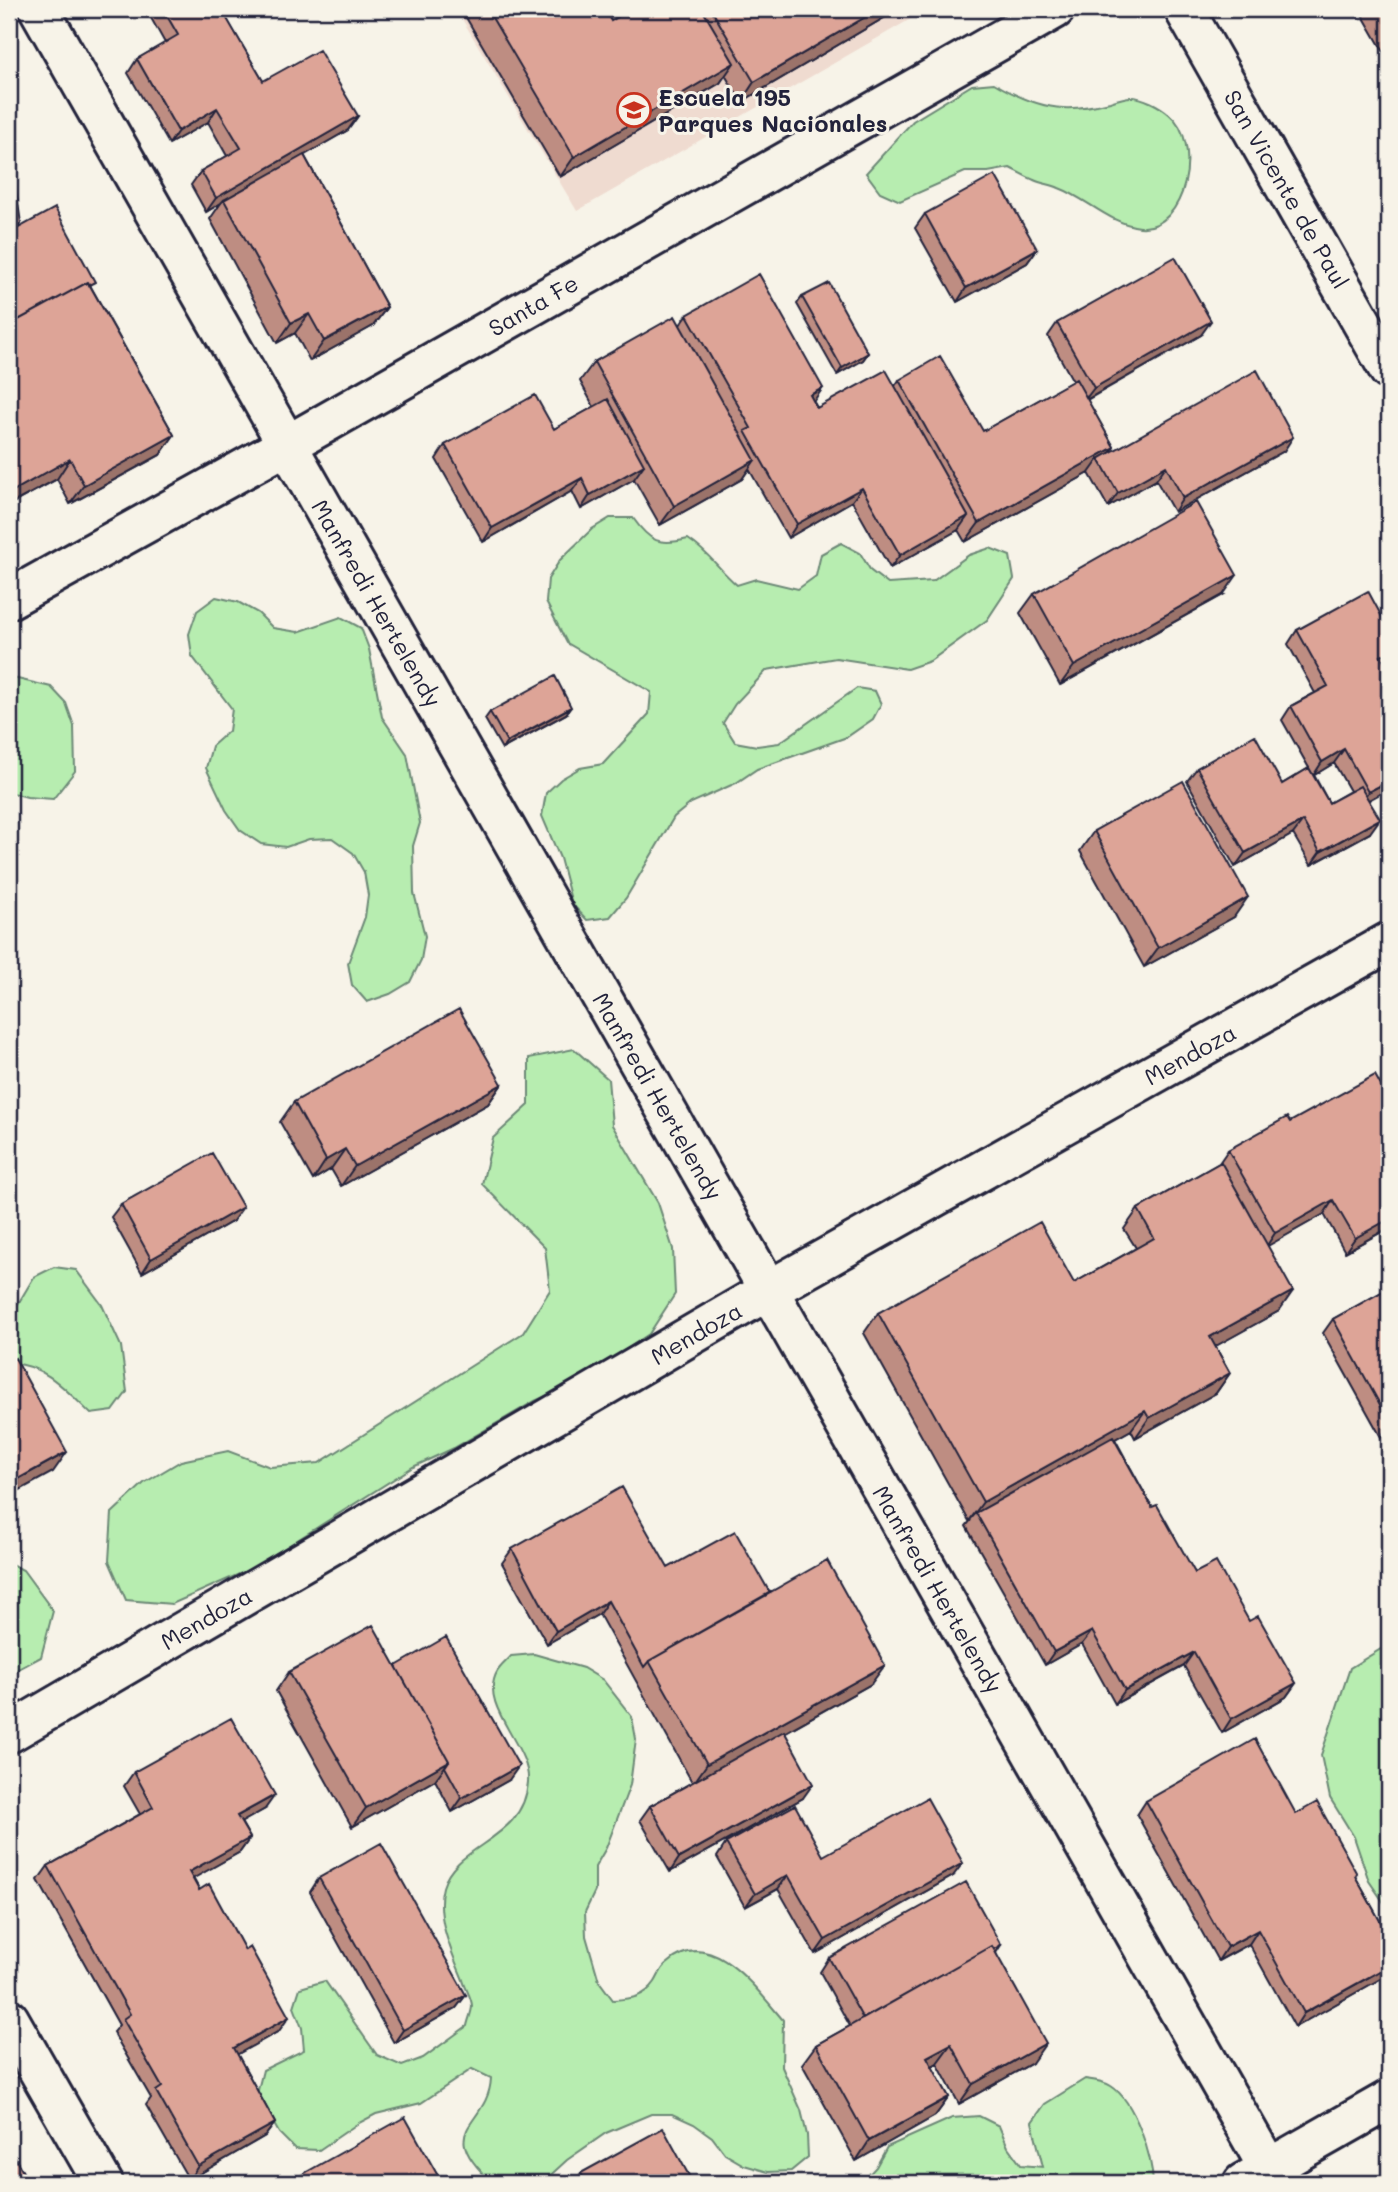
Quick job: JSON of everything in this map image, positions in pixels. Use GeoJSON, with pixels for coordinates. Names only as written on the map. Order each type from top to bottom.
{"type":"FeatureCollection","features":[{"type":"Feature","properties":{"kind":"street","name":"Manfredi Hertelendy"},"geometry":{"type":"LineString","coordinates":[[39,9],[769,1290],[1263,2179]]}},
{"type":"Feature","properties":{"kind":"street","name":"Santa Fe"},"geometry":{"type":"LineString","coordinates":[[9,599],[287,445],[1055,9]]}},
{"type":"Feature","properties":{"kind":"street","name":"San Vicente de Paul"},"geometry":{"type":"LineString","coordinates":[[1184,9],[1389,370]]}},
{"type":"Feature","properties":{"kind":"street","name":"Mendoza"},"geometry":{"type":"LineString","coordinates":[[9,1733],[769,1290],[1389,942]]}},
{"type":"Feature","properties":{"kind":"street"},"geometry":{"type":"LineString","coordinates":[[9,2019],[103,2183]]}},
{"type":"Feature","properties":{"kind":"street"},"geometry":{"type":"LineString","coordinates":[[1263,2179],[1389,2100]]}},
{"type":"Feature","properties":{"kind":"shaded area","name":"Escuela 195 Parques Nacionales"},"geometry":{"type":"Polygon","coordinates":[[[456,9],[928,9],[577,211],[456,9]]]}},
{"type":"Feature","properties":{"kind":"green space"},"geometry":{"type":"Polygon","coordinates":[[[994,83],[1027,100],[1054,107],[1087,107],[1136,97],[1169,114],[1180,127],[1186,144],[1187,163],[1179,200],[1169,215],[1156,224],[1140,227],[1129,225],[1108,216],[1069,192],[1010,168],[965,172],[900,201],[880,192],[866,173],[913,121],[972,85],[994,83]]]}},
{"type":"Feature","properties":{"kind":"green space"},"geometry":{"type":"Polygon","coordinates":[[[610,518],[633,518],[650,537],[662,542],[688,539],[737,585],[756,579],[798,589],[816,576],[821,554],[841,543],[860,553],[871,571],[888,584],[933,581],[969,555],[990,548],[1010,556],[1014,579],[987,620],[930,661],[907,669],[836,658],[767,670],[735,704],[723,723],[735,742],[757,746],[779,743],[857,688],[875,691],[881,704],[873,719],[847,737],[757,769],[736,783],[691,803],[674,817],[626,898],[610,917],[587,920],[572,904],[560,858],[542,816],[546,793],[561,779],[580,768],[603,764],[649,714],[651,692],[567,643],[546,602],[548,579],[560,560],[592,529],[610,518]]]}},
{"type":"Feature","properties":{"kind":"green space"},"geometry":{"type":"Polygon","coordinates":[[[216,597],[238,602],[258,613],[273,628],[298,632],[341,617],[361,628],[369,649],[382,717],[407,754],[420,823],[413,846],[414,893],[425,936],[421,960],[410,982],[390,994],[367,1002],[352,985],[348,963],[365,917],[368,895],[364,872],[353,853],[332,838],[309,839],[286,847],[261,844],[240,830],[226,810],[206,768],[212,746],[229,731],[232,709],[192,656],[189,634],[197,611],[216,597]]]}},
{"type":"Feature","properties":{"kind":"green space"},"geometry":{"type":"Polygon","coordinates":[[[9,677],[51,687],[66,703],[74,726],[75,771],[53,799],[27,797],[9,792],[9,677]]]}},
{"type":"Feature","properties":{"kind":"green space"},"geometry":{"type":"Polygon","coordinates":[[[574,1049],[608,1079],[612,1125],[658,1203],[673,1249],[675,1294],[649,1334],[577,1382],[535,1401],[454,1448],[413,1467],[253,1568],[172,1604],[126,1600],[109,1561],[112,1513],[144,1483],[181,1461],[228,1451],[270,1467],[319,1463],[523,1333],[550,1290],[545,1248],[482,1184],[493,1138],[529,1105],[529,1058],[574,1049]]]}},
{"type":"Feature","properties":{"kind":"green space"},"geometry":{"type":"Polygon","coordinates":[[[54,1267],[76,1270],[102,1305],[121,1346],[127,1392],[113,1411],[91,1414],[54,1380],[34,1368],[9,1363],[9,1319],[34,1277],[54,1267]]]}},
{"type":"Feature","properties":{"kind":"green space"},"geometry":{"type":"Polygon","coordinates":[[[9,1563],[23,1570],[53,1611],[41,1657],[9,1674],[9,1563]]]}},
{"type":"Feature","properties":{"kind":"green space"},"geometry":{"type":"Polygon","coordinates":[[[1389,1644],[1389,1910],[1369,1881],[1354,1837],[1330,1798],[1321,1755],[1350,1668],[1389,1644]]]}},
{"type":"Feature","properties":{"kind":"green space"},"geometry":{"type":"Polygon","coordinates":[[[534,1654],[583,1668],[603,1680],[632,1717],[636,1739],[630,1785],[606,1848],[595,1867],[595,1891],[585,1912],[586,1936],[599,1981],[613,2000],[636,1997],[651,1987],[667,1964],[683,1953],[700,1951],[716,1956],[746,1978],[783,2020],[782,2067],[801,2110],[807,2135],[808,2157],[791,2171],[768,2172],[744,2165],[725,2154],[712,2137],[694,2124],[672,2114],[651,2114],[606,2133],[567,2160],[542,2183],[493,2183],[466,2150],[468,2128],[488,2094],[491,2078],[472,2069],[421,2103],[376,2114],[319,2150],[295,2149],[279,2133],[257,2094],[263,2070],[304,2050],[302,2028],[294,2007],[300,1988],[325,1981],[377,2055],[402,2066],[423,2058],[467,2026],[472,2003],[446,1934],[441,1898],[450,1872],[461,1860],[503,1830],[524,1802],[528,1782],[527,1769],[499,1713],[493,1685],[498,1670],[511,1656],[534,1654]]]}},
{"type":"Feature","properties":{"kind":"green space"},"geometry":{"type":"Polygon","coordinates":[[[1085,2079],[1108,2084],[1120,2093],[1128,2104],[1146,2144],[1153,2183],[861,2183],[876,2167],[887,2147],[952,2118],[979,2116],[999,2126],[1008,2147],[1021,2165],[1043,2167],[1032,2122],[1045,2104],[1085,2079]]]}},
{"type":"Feature","properties":{"kind":"building"},"geometry":{"type":"Polygon","coordinates":[[[163,9],[224,9],[222,10],[263,81],[319,50],[358,116],[216,198],[201,171],[241,148],[217,108],[178,131],[137,59],[178,35],[163,9]]]}},
{"type":"Feature","properties":{"kind":"building"},"geometry":{"type":"Polygon","coordinates":[[[487,9],[604,9],[611,21],[631,9],[702,9],[734,63],[574,157],[487,9]]]}},
{"type":"Feature","properties":{"kind":"building"},"geometry":{"type":"Polygon","coordinates":[[[711,9],[879,9],[754,82],[711,9]]]}},
{"type":"Feature","properties":{"kind":"building"},"geometry":{"type":"Polygon","coordinates":[[[9,144],[21,223],[9,230],[9,144]]]}},
{"type":"Feature","properties":{"kind":"building"},"geometry":{"type":"Polygon","coordinates":[[[304,155],[387,307],[324,341],[309,314],[291,323],[224,200],[304,155]]]}},
{"type":"Feature","properties":{"kind":"building"},"geometry":{"type":"Polygon","coordinates":[[[995,175],[1037,249],[966,288],[925,214],[995,175]]]}},
{"type":"Feature","properties":{"kind":"building"},"geometry":{"type":"Polygon","coordinates":[[[55,208],[95,282],[89,285],[88,282],[9,325],[9,233],[55,208]]]}},
{"type":"Feature","properties":{"kind":"building"},"geometry":{"type":"Polygon","coordinates":[[[1175,257],[1211,321],[1094,388],[1057,323],[1175,257]]]}},
{"type":"Feature","properties":{"kind":"building"},"geometry":{"type":"Polygon","coordinates":[[[759,274],[823,388],[810,395],[817,408],[886,370],[968,516],[900,555],[862,488],[797,524],[745,431],[751,428],[687,315],[759,274]]]}},
{"type":"Feature","properties":{"kind":"building"},"geometry":{"type":"Polygon","coordinates":[[[88,282],[174,435],[84,485],[70,459],[13,491],[9,482],[9,325],[88,282]]]}},
{"type":"Feature","properties":{"kind":"building"},"geometry":{"type":"Polygon","coordinates":[[[829,283],[868,353],[842,368],[802,297],[829,283]]]}},
{"type":"Feature","properties":{"kind":"building"},"geometry":{"type":"Polygon","coordinates":[[[675,316],[755,460],[674,506],[594,362],[675,316]]]}},
{"type":"Feature","properties":{"kind":"building"},"geometry":{"type":"Polygon","coordinates":[[[940,356],[983,431],[1076,379],[1114,447],[979,523],[899,380],[940,356]]]}},
{"type":"Feature","properties":{"kind":"building"},"geometry":{"type":"Polygon","coordinates":[[[1257,370],[1293,437],[1183,498],[1166,466],[1118,493],[1099,459],[1257,370]]]}},
{"type":"Feature","properties":{"kind":"building"},"geometry":{"type":"Polygon","coordinates":[[[535,395],[554,429],[608,399],[644,465],[590,495],[582,478],[492,528],[445,445],[535,395]]]}},
{"type":"Feature","properties":{"kind":"building"},"geometry":{"type":"Polygon","coordinates":[[[1196,502],[1237,575],[1074,666],[1034,594],[1196,502]]]}},
{"type":"Feature","properties":{"kind":"building"},"geometry":{"type":"Polygon","coordinates":[[[1368,591],[1389,630],[1389,652],[1381,656],[1389,671],[1389,781],[1368,792],[1344,749],[1322,762],[1291,706],[1328,686],[1297,630],[1368,591]]]}},
{"type":"Feature","properties":{"kind":"building"},"geometry":{"type":"Polygon","coordinates":[[[555,676],[571,707],[507,742],[490,712],[555,676]]]}},
{"type":"Feature","properties":{"kind":"building"},"geometry":{"type":"Polygon","coordinates":[[[1255,735],[1282,784],[1309,768],[1329,803],[1360,786],[1380,819],[1320,852],[1303,821],[1245,853],[1197,768],[1255,735]]]}},
{"type":"Feature","properties":{"kind":"building"},"geometry":{"type":"Polygon","coordinates":[[[1183,781],[1248,897],[1158,948],[1094,831],[1183,781]]]}},
{"type":"Feature","properties":{"kind":"building"},"geometry":{"type":"Polygon","coordinates":[[[459,1009],[502,1084],[355,1166],[345,1149],[326,1160],[294,1102],[459,1009]]]}},
{"type":"Feature","properties":{"kind":"building"},"geometry":{"type":"Polygon","coordinates":[[[1375,1075],[1389,1100],[1389,1219],[1355,1238],[1333,1200],[1275,1233],[1228,1150],[1287,1117],[1290,1122],[1375,1075]]]}},
{"type":"Feature","properties":{"kind":"building"},"geometry":{"type":"Polygon","coordinates":[[[212,1153],[243,1207],[151,1259],[121,1204],[212,1153]]]}},
{"type":"Feature","properties":{"kind":"building"},"geometry":{"type":"Polygon","coordinates":[[[1221,1162],[1293,1291],[1210,1337],[1230,1373],[1149,1418],[1145,1411],[983,1502],[878,1313],[1040,1222],[1074,1283],[1154,1238],[1138,1209],[1221,1162]]]}},
{"type":"Feature","properties":{"kind":"building"},"geometry":{"type":"Polygon","coordinates":[[[9,1165],[15,1175],[9,1179],[9,1165]]]}},
{"type":"Feature","properties":{"kind":"building"},"geometry":{"type":"Polygon","coordinates":[[[1389,1288],[1389,1421],[1333,1319],[1389,1288]]]}},
{"type":"Feature","properties":{"kind":"building"},"geometry":{"type":"Polygon","coordinates":[[[15,1358],[67,1452],[9,1484],[9,1362],[15,1358]]]}},
{"type":"Feature","properties":{"kind":"building"},"geometry":{"type":"Polygon","coordinates":[[[1113,1437],[1152,1507],[1157,1505],[1195,1573],[1216,1562],[1249,1621],[1258,1616],[1296,1683],[1231,1719],[1194,1652],[1125,1690],[1092,1631],[1054,1652],[976,1513],[1113,1437]]]}},
{"type":"Feature","properties":{"kind":"building"},"geometry":{"type":"Polygon","coordinates":[[[622,1487],[668,1568],[735,1531],[770,1593],[649,1661],[644,1667],[608,1601],[556,1631],[512,1549],[622,1487]]]}},
{"type":"Feature","properties":{"kind":"building"},"geometry":{"type":"Polygon","coordinates":[[[827,1560],[885,1665],[707,1764],[649,1661],[827,1560]]]}},
{"type":"Feature","properties":{"kind":"building"},"geometry":{"type":"Polygon","coordinates":[[[373,1625],[449,1761],[366,1808],[289,1672],[373,1625]]]}},
{"type":"Feature","properties":{"kind":"building"},"geometry":{"type":"Polygon","coordinates":[[[446,1637],[519,1766],[462,1798],[445,1767],[449,1761],[396,1666],[446,1637]]]}},
{"type":"Feature","properties":{"kind":"building"},"geometry":{"type":"Polygon","coordinates":[[[231,1718],[275,1795],[237,1816],[250,1838],[189,1872],[199,1890],[209,1884],[245,1950],[250,1947],[289,2017],[234,2048],[275,2123],[198,2166],[156,2091],[162,2087],[123,2019],[130,2014],[48,1866],[153,1807],[134,1772],[231,1718]]]}},
{"type":"Feature","properties":{"kind":"building"},"geometry":{"type":"Polygon","coordinates":[[[784,1731],[813,1784],[679,1858],[650,1806],[784,1731]]]}},
{"type":"Feature","properties":{"kind":"building"},"geometry":{"type":"Polygon","coordinates":[[[1255,1739],[1296,1814],[1317,1802],[1389,1937],[1389,1966],[1304,2013],[1258,1930],[1227,1947],[1146,1801],[1255,1739]]]}},
{"type":"Feature","properties":{"kind":"building"},"geometry":{"type":"Polygon","coordinates":[[[927,1798],[963,1863],[825,1940],[788,1875],[755,1894],[726,1843],[795,1805],[823,1856],[927,1798]]]}},
{"type":"Feature","properties":{"kind":"building"},"geometry":{"type":"Polygon","coordinates":[[[381,1843],[466,1995],[403,2030],[319,1878],[381,1843]]]}},
{"type":"Feature","properties":{"kind":"building"},"geometry":{"type":"Polygon","coordinates":[[[966,1882],[1001,1945],[994,1949],[992,1946],[863,2019],[829,1958],[966,1882]]]}},
{"type":"Feature","properties":{"kind":"building"},"geometry":{"type":"Polygon","coordinates":[[[992,1946],[1046,2043],[973,2084],[951,2044],[927,2057],[949,2097],[869,2141],[816,2045],[992,1946]]]}},
{"type":"Feature","properties":{"kind":"building"},"geometry":{"type":"Polygon","coordinates":[[[405,2117],[442,2183],[287,2183],[405,2117]]]}},
{"type":"Feature","properties":{"kind":"building"},"geometry":{"type":"Polygon","coordinates":[[[663,2128],[693,2183],[586,2183],[581,2173],[663,2128]]]}},
{"type":"Feature","properties":{"kind":"building"},"geometry":{"type":"Polygon","coordinates":[[[9,2147],[29,2183],[9,2183],[9,2147]]]}},
{"type":"Feature","properties":{"kind":"place","name":"Escuela 195 Parques Nacionales"},"geometry":{"type":"Point","coordinates":[634,110]}}]}
